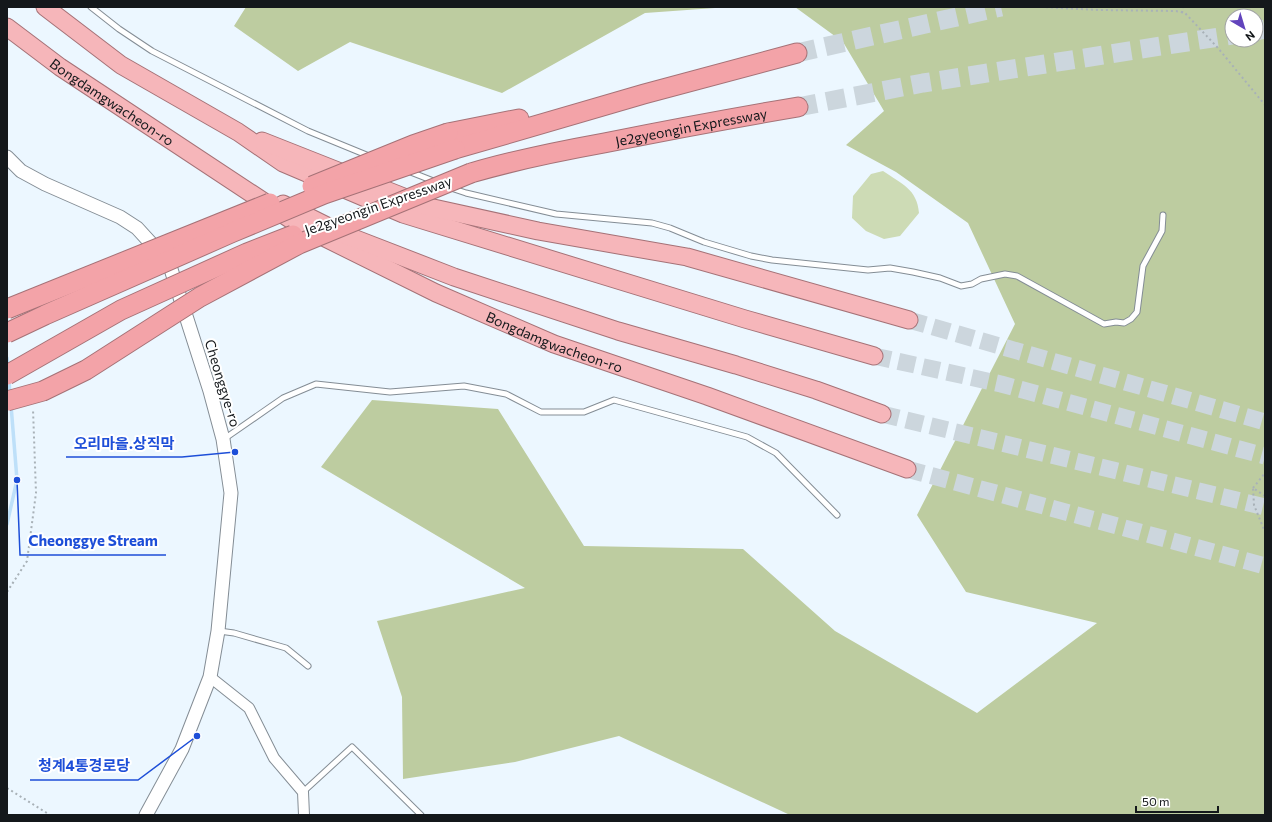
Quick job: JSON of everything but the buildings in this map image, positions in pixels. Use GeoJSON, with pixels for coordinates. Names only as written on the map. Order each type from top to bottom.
{"type":"FeatureCollection","features":[{"type":"Feature","properties":{"kind":"highway"},"geometry":{"type":"LineString","coordinates":[[45,7],[121,65],[238,132],[283,163],[403,214],[745,319],[874,356]]}},
{"type":"Feature","properties":{"kind":"highway","name":"Bongdamgwacheon-ro"},"geometry":{"type":"LineString","coordinates":[[7,27],[60,67],[299,225],[436,293],[554,344],[707,396],[907,469]]}},
{"type":"Feature","properties":{"kind":"highway","name":"Je2gyeongin Expressway"},"geometry":{"type":"LineString","coordinates":[[7,333],[223,236],[452,141],[644,94],[797,53]]}},
{"type":"Feature","properties":{"kind":"highway","name":"Je2gyeongin Expressway"},"geometry":{"type":"LineString","coordinates":[[7,375],[121,310],[247,253],[417,188],[537,156],[684,127],[798,107]]}},
{"type":"Feature","properties":{"kind":"highway"},"geometry":{"type":"LineString","coordinates":[[238,132],[429,207],[538,231],[686,257],[909,320]]}},
{"type":"Feature","properties":{"kind":"highway"},"geometry":{"type":"LineString","coordinates":[[7,309],[413,145],[452,141]]}},
{"type":"Feature","properties":{"kind":"highway","name":"Bongdamgwacheon-ro"},"geometry":{"type":"LineString","coordinates":[[220,173],[343,234],[454,276],[618,331],[816,390],[882,414]]}},
{"type":"Feature","properties":{"kind":"highway"},"geometry":{"type":"LineString","coordinates":[[7,401],[43,391],[86,370],[200,297],[299,244],[471,173]]}},
{"type":"Feature","properties":{"kind":"street","name":"Cheonggye-ro"},"geometry":{"type":"LineString","coordinates":[[7,157],[21,171],[45,184],[120,218],[137,228],[169,263],[210,391],[223,439],[231,493],[218,630],[210,677],[182,749],[146,815]]}},
{"type":"Feature","properties":{"kind":"street"},"geometry":{"type":"LineString","coordinates":[[210,677],[249,708],[274,758],[303,792],[304,815]]}},
{"type":"Feature","properties":{"kind":"lane"},"geometry":{"type":"LineString","coordinates":[[90,7],[152,51],[308,131],[352,150],[466,193],[556,214],[652,223],[670,228],[704,242],[752,256],[772,260],[868,270],[890,268],[933,277],[961,286],[972,284],[981,279],[1005,274],[1017,276],[1104,324],[1116,322],[1124,323],[1131,319],[1137,312],[1143,266],[1162,231],[1163,215]]}},
{"type":"Feature","properties":{"kind":"lane"},"geometry":{"type":"LineString","coordinates":[[223,439],[283,398],[316,384],[390,392],[464,386],[506,394],[541,412],[584,412],[614,400],[747,437],[776,452],[837,515]]}},
{"type":"Feature","properties":{"kind":"lane"},"geometry":{"type":"LineString","coordinates":[[218,630],[286,648],[308,666]]}},
{"type":"Feature","properties":{"kind":"lane"},"geometry":{"type":"LineString","coordinates":[[303,792],[352,747],[421,815]]}},
{"type":"Feature","properties":{"kind":"path"},"geometry":{"type":"LineString","coordinates":[[1041,7],[1099,10],[1176,11],[1185,13],[1218,48],[1265,105]]}},
{"type":"Feature","properties":{"kind":"path"},"geometry":{"type":"LineString","coordinates":[[1182,12],[1184,7]]}},
{"type":"Feature","properties":{"kind":"path"},"geometry":{"type":"LineString","coordinates":[[7,592],[27,561],[36,493],[33,407]]}},
{"type":"Feature","properties":{"kind":"path"},"geometry":{"type":"LineString","coordinates":[[1265,472],[1253,488],[1254,505],[1265,532]]}},
{"type":"Feature","properties":{"kind":"path"},"geometry":{"type":"LineString","coordinates":[[1253,488],[1265,496]]}},
{"type":"Feature","properties":{"kind":"path"},"geometry":{"type":"LineString","coordinates":[[7,788],[50,815]]}},
{"type":"Feature","properties":{"kind":"green space"},"geometry":{"type":"Polygon","coordinates":[[[246,7],[729,7],[645,13],[502,93],[350,42],[298,71],[234,26],[246,7]]]}},
{"type":"Feature","properties":{"kind":"green space"},"geometry":{"type":"Polygon","coordinates":[[[795,7],[1265,7],[1265,815],[790,815],[619,736],[515,762],[403,779],[402,697],[377,621],[525,588],[321,467],[372,400],[498,409],[584,546],[743,549],[835,631],[977,713],[1097,623],[966,592],[917,515],[1015,324],[968,223],[896,172],[846,145],[884,111],[843,42],[795,7]]]}},
{"type":"Feature","properties":{"kind":"green space"},"geometry":{"type":"Polygon","coordinates":[[[883,171],[912,193],[918,205],[919,213],[900,236],[884,239],[866,231],[852,218],[853,196],[871,174],[883,171]]]}},
{"type":"Feature","properties":{"kind":"waterway"},"geometry":{"type":"LineString","coordinates":[[7,358],[8,367]]}},
{"type":"Feature","properties":{"kind":"waterway"},"geometry":{"type":"LineString","coordinates":[[9,379],[10,395]]}},
{"type":"Feature","properties":{"kind":"waterway"},"geometry":{"type":"LineString","coordinates":[[7,524],[17,480],[11,405]]}},
{"type":"Feature","properties":{"kind":"tunnel"},"geometry":{"type":"LineString","coordinates":[[797,53],[1001,7]]}},
{"type":"Feature","properties":{"kind":"tunnel"},"geometry":{"type":"LineString","coordinates":[[798,107],[923,83],[1224,36]]}},
{"type":"Feature","properties":{"kind":"tunnel"},"geometry":{"type":"LineString","coordinates":[[909,320],[1265,422]]}},
{"type":"Feature","properties":{"kind":"tunnel"},"geometry":{"type":"LineString","coordinates":[[874,356],[1001,384],[1265,456]]}},
{"type":"Feature","properties":{"kind":"tunnel"},"geometry":{"type":"LineString","coordinates":[[882,414],[1265,507]]}},
{"type":"Feature","properties":{"kind":"tunnel"},"geometry":{"type":"LineString","coordinates":[[907,469],[1265,566]]}},
{"type":"Feature","properties":{"kind":"place","name":"오리마을.상직막"},"geometry":{"type":"Point","coordinates":[235,452]}},
{"type":"Feature","properties":{"kind":"place","name":"Cheonggye Stream"},"geometry":{"type":"Point","coordinates":[17,480]}},
{"type":"Feature","properties":{"kind":"place","name":"청계4통경로당"},"geometry":{"type":"Point","coordinates":[197,736]}}]}
